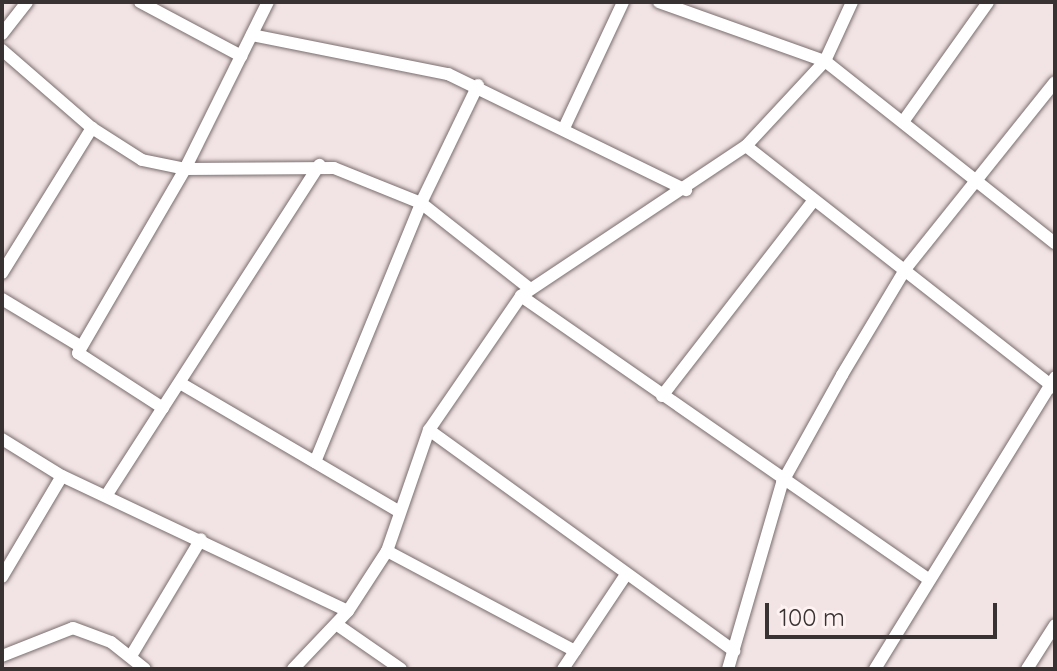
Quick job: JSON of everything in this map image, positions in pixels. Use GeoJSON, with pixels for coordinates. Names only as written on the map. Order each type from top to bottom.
{"type":"FeatureCollection","features":[{"type":"Feature","properties":{"kind":"street"},"geometry":{"type":"LineString","coordinates":[[2,34],[27,2]]}},
{"type":"Feature","properties":{"kind":"street"},"geometry":{"type":"LineString","coordinates":[[140,2],[241,56]]}},
{"type":"Feature","properties":{"kind":"street"},"geometry":{"type":"LineString","coordinates":[[163,408],[80,358],[80,346],[185,169],[268,2]]}},
{"type":"Feature","properties":{"kind":"street"},"geometry":{"type":"LineString","coordinates":[[565,126],[623,2]]}},
{"type":"Feature","properties":{"kind":"street"},"geometry":{"type":"LineString","coordinates":[[659,2],[697,7],[825,61],[905,119],[1055,243]]}},
{"type":"Feature","properties":{"kind":"street"},"geometry":{"type":"LineString","coordinates":[[293,669],[348,611],[387,551],[398,511],[429,430],[525,292],[686,190],[746,146],[825,61],[852,2]]}},
{"type":"Feature","properties":{"kind":"street"},"geometry":{"type":"LineString","coordinates":[[905,119],[988,2]]}},
{"type":"Feature","properties":{"kind":"street"},"geometry":{"type":"LineString","coordinates":[[252,35],[478,85],[565,126],[686,190]]}},
{"type":"Feature","properties":{"kind":"street"},"geometry":{"type":"LineString","coordinates":[[3,52],[92,128],[142,160],[185,169],[319,165],[421,203],[525,292],[662,396],[782,483],[929,580]]}},
{"type":"Feature","properties":{"kind":"street"},"geometry":{"type":"LineString","coordinates":[[728,669],[782,483],[906,268],[976,176],[1055,82]]}},
{"type":"Feature","properties":{"kind":"street"},"geometry":{"type":"LineString","coordinates":[[315,462],[421,203],[478,85]]}},
{"type":"Feature","properties":{"kind":"street"},"geometry":{"type":"LineString","coordinates":[[2,273],[92,128]]}},
{"type":"Feature","properties":{"kind":"street"},"geometry":{"type":"LineString","coordinates":[[746,146],[1053,383],[875,669]]}},
{"type":"Feature","properties":{"kind":"street"},"geometry":{"type":"LineString","coordinates":[[106,496],[319,165]]}},
{"type":"Feature","properties":{"kind":"street"},"geometry":{"type":"LineString","coordinates":[[662,396],[814,200]]}},
{"type":"Feature","properties":{"kind":"street"},"geometry":{"type":"LineString","coordinates":[[2,299],[80,346]]}},
{"type":"Feature","properties":{"kind":"street"},"geometry":{"type":"LineString","coordinates":[[180,383],[398,511]]}},
{"type":"Feature","properties":{"kind":"street"},"geometry":{"type":"LineString","coordinates":[[429,430],[625,576],[734,651]]}},
{"type":"Feature","properties":{"kind":"street"},"geometry":{"type":"LineString","coordinates":[[2,439],[62,476],[348,611]]}},
{"type":"Feature","properties":{"kind":"street"},"geometry":{"type":"LineString","coordinates":[[2,577],[62,476]]}},
{"type":"Feature","properties":{"kind":"street"},"geometry":{"type":"LineString","coordinates":[[131,656],[201,539]]}},
{"type":"Feature","properties":{"kind":"street"},"geometry":{"type":"LineString","coordinates":[[387,551],[575,651]]}},
{"type":"Feature","properties":{"kind":"street"},"geometry":{"type":"LineString","coordinates":[[563,669],[625,576]]}},
{"type":"Feature","properties":{"kind":"street"},"geometry":{"type":"LineString","coordinates":[[336,624],[401,669]]}},
{"type":"Feature","properties":{"kind":"street"},"geometry":{"type":"LineString","coordinates":[[1027,669],[1055,625]]}},
{"type":"Feature","properties":{"kind":"street"},"geometry":{"type":"LineString","coordinates":[[2,656],[73,628],[131,656],[145,669]]}}]}
